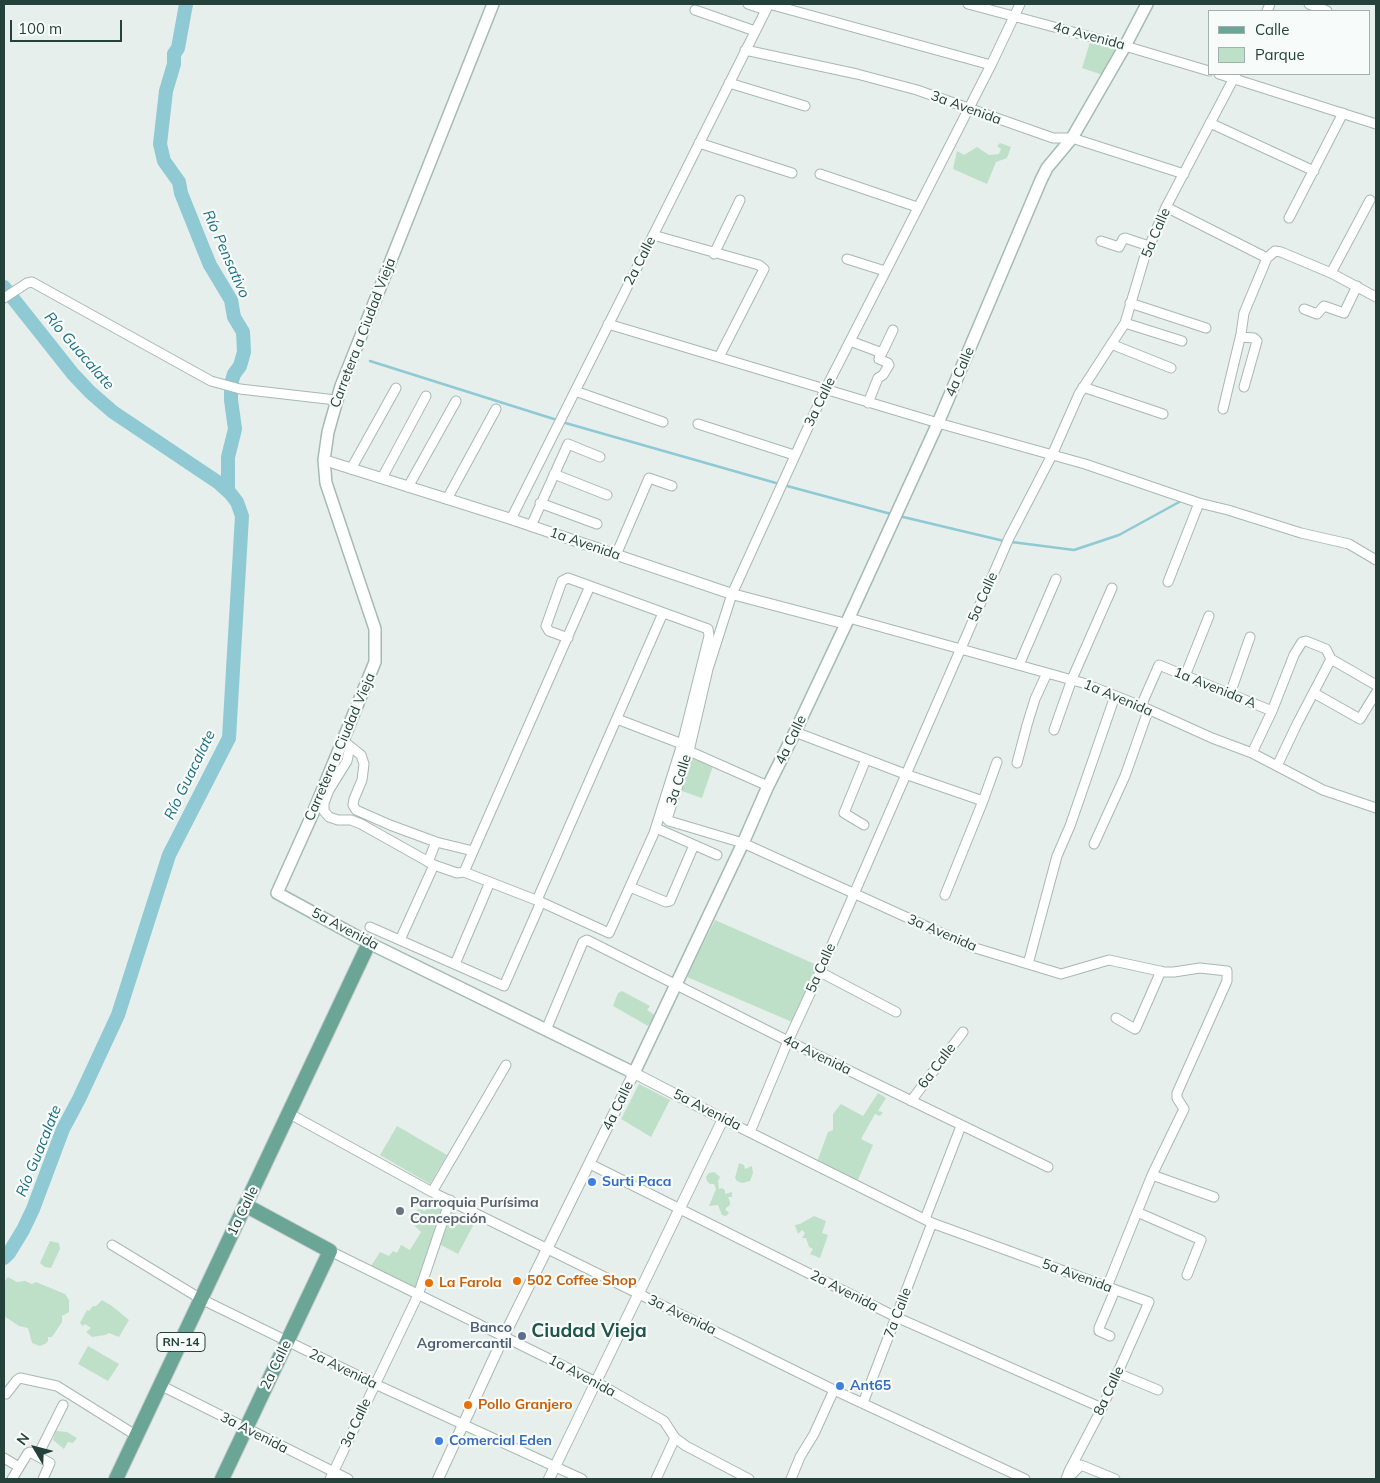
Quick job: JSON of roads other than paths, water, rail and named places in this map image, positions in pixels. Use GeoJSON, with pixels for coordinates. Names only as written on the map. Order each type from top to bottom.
{"type":"FeatureCollection","features":[{"type":"Feature","properties":{"kind":"main road","name":"Carretera a Ciudad Vieja"},"geometry":{"type":"LineString","coordinates":[[277,893],[346,743],[375,662],[375,629],[326,483],[324,457],[328,432],[336,400],[493,4]]}},
{"type":"Feature","properties":{"kind":"main road","name":"4a Calle"},"geometry":{"type":"LineString","coordinates":[[634,1073],[897,514],[938,424],[1041,180],[1047,168],[1072,138],[1147,4]]}},
{"type":"Feature","properties":{"kind":"main road","name":"5a Avenida"},"geometry":{"type":"LineString","coordinates":[[277,893],[369,943],[634,1073]]}},
{"type":"Feature","properties":{"kind":"main road","name":"1a Calle"},"geometry":{"type":"LineString","coordinates":[[120,1478],[160,1385],[290,1114],[369,943]]}},
{"type":"Feature","properties":{"kind":"main road","name":"1a Avenida"},"geometry":{"type":"LineString","coordinates":[[245,1205],[330,1251]]}},
{"type":"Feature","properties":{"kind":"main road","name":"2a Calle"},"geometry":{"type":"LineString","coordinates":[[222,1479],[330,1251]]}},
{"type":"Feature","properties":{"kind":"street"},"geometry":{"type":"LineString","coordinates":[[748,4],[768,6],[991,65]]}},
{"type":"Feature","properties":{"kind":"street","name":"4a Avenida"},"geometry":{"type":"LineString","coordinates":[[968,4],[1125,46],[1208,71]]}},
{"type":"Feature","properties":{"kind":"street","name":"3a Calle"},"geometry":{"type":"LineString","coordinates":[[668,819],[689,751],[708,669],[732,594],[825,390],[991,65],[1020,4]]}},
{"type":"Feature","properties":{"kind":"street"},"geometry":{"type":"LineString","coordinates":[[1309,4],[1324,10]]}},
{"type":"Feature","properties":{"kind":"street","name":"2a Calle"},"geometry":{"type":"LineString","coordinates":[[511,519],[768,6]]}},
{"type":"Feature","properties":{"kind":"street"},"geometry":{"type":"LineString","coordinates":[[695,10],[755,32]]}},
{"type":"Feature","properties":{"kind":"street","name":"3a Avenida"},"geometry":{"type":"LineString","coordinates":[[745,50],[857,74],[917,90],[1053,138],[1072,138],[1184,174]]}},
{"type":"Feature","properties":{"kind":"street"},"geometry":{"type":"LineString","coordinates":[[1235,76],[1376,124]]}},
{"type":"Feature","properties":{"kind":"street","name":"5a Calle"},"geometry":{"type":"LineString","coordinates":[[750,1132],[788,1041],[820,972],[1008,541],[1052,454],[1079,394],[1125,323],[1149,246],[1166,207],[1235,76]]}},
{"type":"Feature","properties":{"kind":"street"},"geometry":{"type":"LineString","coordinates":[[729,83],[805,106]]}},
{"type":"Feature","properties":{"kind":"street"},"geometry":{"type":"LineString","coordinates":[[1289,218],[1343,113]]}},
{"type":"Feature","properties":{"kind":"street"},"geometry":{"type":"LineString","coordinates":[[1210,123],[1314,171]]}},
{"type":"Feature","properties":{"kind":"street"},"geometry":{"type":"LineString","coordinates":[[699,143],[792,173]]}},
{"type":"Feature","properties":{"kind":"street"},"geometry":{"type":"LineString","coordinates":[[820,174],[917,207]]}},
{"type":"Feature","properties":{"kind":"street"},"geometry":{"type":"LineString","coordinates":[[714,254],[740,200]]}},
{"type":"Feature","properties":{"kind":"street"},"geometry":{"type":"LineString","coordinates":[[1331,273],[1370,200]]}},
{"type":"Feature","properties":{"kind":"street"},"geometry":{"type":"LineString","coordinates":[[1166,207],[1267,258]]}},
{"type":"Feature","properties":{"kind":"street"},"geometry":{"type":"LineString","coordinates":[[653,235],[764,269],[719,357]]}},
{"type":"Feature","properties":{"kind":"street"},"geometry":{"type":"LineString","coordinates":[[1101,241],[1119,247],[1125,238],[1149,246]]}},
{"type":"Feature","properties":{"kind":"street"},"geometry":{"type":"LineString","coordinates":[[1224,409],[1241,337],[1244,313],[1255,282],[1267,258],[1275,251],[1331,273],[1376,297]]}},
{"type":"Feature","properties":{"kind":"street"},"geometry":{"type":"LineString","coordinates":[[847,259],[886,271]]}},
{"type":"Feature","properties":{"kind":"street"},"geometry":{"type":"LineString","coordinates":[[8,295],[32,282],[211,382],[240,389],[336,400]]}},
{"type":"Feature","properties":{"kind":"street"},"geometry":{"type":"LineString","coordinates":[[1304,309],[1317,314],[1324,306],[1344,313],[1357,286]]}},
{"type":"Feature","properties":{"kind":"street"},"geometry":{"type":"LineString","coordinates":[[1130,303],[1206,328]]}},
{"type":"Feature","properties":{"kind":"street"},"geometry":{"type":"LineString","coordinates":[[1125,323],[1182,341]]}},
{"type":"Feature","properties":{"kind":"street"},"geometry":{"type":"LineString","coordinates":[[608,324],[938,424],[1052,454],[1199,503],[1301,533],[1349,544],[1376,560]]}},
{"type":"Feature","properties":{"kind":"street"},"geometry":{"type":"LineString","coordinates":[[868,403],[878,378],[884,375],[889,365],[879,359],[893,330]]}},
{"type":"Feature","properties":{"kind":"street"},"geometry":{"type":"LineString","coordinates":[[1241,337],[1254,338],[1257,341],[1244,388]]}},
{"type":"Feature","properties":{"kind":"street"},"geometry":{"type":"LineString","coordinates":[[850,341],[881,352]]}},
{"type":"Feature","properties":{"kind":"street"},"geometry":{"type":"LineString","coordinates":[[1111,344],[1171,368]]}},
{"type":"Feature","properties":{"kind":"street"},"geometry":{"type":"LineString","coordinates":[[1084,387],[1163,414]]}},
{"type":"Feature","properties":{"kind":"street"},"geometry":{"type":"LineString","coordinates":[[351,469],[396,388]]}},
{"type":"Feature","properties":{"kind":"street"},"geometry":{"type":"LineString","coordinates":[[575,391],[663,422]]}},
{"type":"Feature","properties":{"kind":"street"},"geometry":{"type":"LineString","coordinates":[[382,478],[426,396]]}},
{"type":"Feature","properties":{"kind":"street"},"geometry":{"type":"LineString","coordinates":[[408,487],[456,401]]}},
{"type":"Feature","properties":{"kind":"street"},"geometry":{"type":"LineString","coordinates":[[447,499],[496,409]]}},
{"type":"Feature","properties":{"kind":"street"},"geometry":{"type":"LineString","coordinates":[[698,424],[794,455]]}},
{"type":"Feature","properties":{"kind":"street"},"geometry":{"type":"LineString","coordinates":[[531,526],[540,502],[568,444],[600,457]]}},
{"type":"Feature","properties":{"kind":"street","name":"1a Avenida"},"geometry":{"type":"LineString","coordinates":[[324,457],[351,469],[511,519],[732,594],[847,621],[1072,679],[1252,753],[1323,790],[1376,808]]}},
{"type":"Feature","properties":{"kind":"street"},"geometry":{"type":"LineString","coordinates":[[554,474],[607,495]]}},
{"type":"Feature","properties":{"kind":"street"},"geometry":{"type":"LineString","coordinates":[[616,554],[649,478],[672,486]]}},
{"type":"Feature","properties":{"kind":"street"},"geometry":{"type":"LineString","coordinates":[[540,502],[597,524]]}},
{"type":"Feature","properties":{"kind":"street"},"geometry":{"type":"LineString","coordinates":[[1168,582],[1199,503]]}},
{"type":"Feature","properties":{"kind":"street"},"geometry":{"type":"LineString","coordinates":[[370,927],[504,986],[538,901],[663,613],[568,578],[562,581],[547,628],[549,631],[568,638]]}},
{"type":"Feature","properties":{"kind":"street"},"geometry":{"type":"LineString","coordinates":[[1019,665],[1056,579]]}},
{"type":"Feature","properties":{"kind":"street"},"geometry":{"type":"LineString","coordinates":[[464,872],[590,586]]}},
{"type":"Feature","properties":{"kind":"street"},"geometry":{"type":"LineString","coordinates":[[1054,730],[1072,679],[1112,588]]}},
{"type":"Feature","properties":{"kind":"street","name":"3a Calle"},"geometry":{"type":"LineString","coordinates":[[538,901],[609,933],[656,828],[682,744],[710,636],[708,629],[663,613]]}},
{"type":"Feature","properties":{"kind":"street"},"geometry":{"type":"LineString","coordinates":[[1186,676],[1209,616]]}},
{"type":"Feature","properties":{"kind":"street"},"geometry":{"type":"LineString","coordinates":[[1230,694],[1250,637]]}},
{"type":"Feature","properties":{"kind":"street"},"geometry":{"type":"LineString","coordinates":[[1252,753],[1272,711],[1294,655],[1302,642],[1306,641],[1326,649],[1331,660],[1376,685]]}},
{"type":"Feature","properties":{"kind":"street"},"geometry":{"type":"LineString","coordinates":[[1277,766],[1296,724],[1331,660]]}},
{"type":"Feature","properties":{"kind":"street","name":"1a Avenida A"},"geometry":{"type":"LineString","coordinates":[[1145,708],[1158,666],[1161,665],[1272,711]]}},
{"type":"Feature","properties":{"kind":"street"},"geometry":{"type":"LineString","coordinates":[[1017,762],[1026,725],[1047,673]]}},
{"type":"Feature","properties":{"kind":"street"},"geometry":{"type":"LineString","coordinates":[[1314,692],[1360,719],[1376,693]]}},
{"type":"Feature","properties":{"kind":"street"},"geometry":{"type":"LineString","coordinates":[[1028,964],[1058,856],[1116,696]]}},
{"type":"Feature","properties":{"kind":"street"},"geometry":{"type":"LineString","coordinates":[[1094,844],[1125,776],[1145,708]]}},
{"type":"Feature","properties":{"kind":"street"},"geometry":{"type":"LineString","coordinates":[[617,719],[682,744]]}},
{"type":"Feature","properties":{"kind":"street"},"geometry":{"type":"LineString","coordinates":[[795,732],[905,774],[983,801]]}},
{"type":"Feature","properties":{"kind":"street"},"geometry":{"type":"LineString","coordinates":[[346,743],[361,755],[364,764],[362,780],[354,799],[353,806],[356,810],[436,842],[474,851]]}},
{"type":"Feature","properties":{"kind":"street"},"geometry":{"type":"LineString","coordinates":[[346,743],[346,761],[329,790],[324,803],[324,811],[329,817],[338,820],[351,820],[361,824],[431,863],[457,873],[464,872],[538,901]]}},
{"type":"Feature","properties":{"kind":"street"},"geometry":{"type":"LineString","coordinates":[[689,751],[768,786]]}},
{"type":"Feature","properties":{"kind":"street"},"geometry":{"type":"LineString","coordinates":[[864,825],[844,813],[866,759]]}},
{"type":"Feature","properties":{"kind":"street"},"geometry":{"type":"LineString","coordinates":[[945,895],[997,762]]}},
{"type":"Feature","properties":{"kind":"street","name":"3a Avenida"},"geometry":{"type":"LineString","coordinates":[[668,819],[669,822],[743,843],[972,947],[1061,974],[1109,960],[1161,971],[1174,972],[1200,968],[1227,971],[1226,981],[1177,1093],[1177,1098],[1184,1109],[1152,1175]]}},
{"type":"Feature","properties":{"kind":"street"},"geometry":{"type":"LineString","coordinates":[[656,828],[717,856]]}},
{"type":"Feature","properties":{"kind":"street"},"geometry":{"type":"LineString","coordinates":[[400,940],[431,863],[436,842]]}},
{"type":"Feature","properties":{"kind":"street"},"geometry":{"type":"LineString","coordinates":[[630,887],[666,902],[670,901],[694,845]]}},
{"type":"Feature","properties":{"kind":"street"},"geometry":{"type":"LineString","coordinates":[[455,964],[490,882]]}},
{"type":"Feature","properties":{"kind":"street","name":"4a Avenida"},"geometry":{"type":"LineString","coordinates":[[546,1030],[583,942],[587,940],[788,1041],[1048,1167]]}},
{"type":"Feature","properties":{"kind":"street"},"geometry":{"type":"LineString","coordinates":[[1116,1018],[1136,1028],[1161,971]]}},
{"type":"Feature","properties":{"kind":"street"},"geometry":{"type":"LineString","coordinates":[[820,972],[896,1012]]}},
{"type":"Feature","properties":{"kind":"street","name":"6a Calle"},"geometry":{"type":"LineString","coordinates":[[911,1101],[963,1032]]}},
{"type":"Feature","properties":{"kind":"street"},"geometry":{"type":"LineString","coordinates":[[432,1192],[506,1065]]}},
{"type":"Feature","properties":{"kind":"street","name":"5a Avenida"},"geometry":{"type":"LineString","coordinates":[[634,1073],[929,1221],[1149,1302]]}},
{"type":"Feature","properties":{"kind":"street","name":"4a Calle"},"geometry":{"type":"LineString","coordinates":[[438,1479],[504,1336],[634,1073]]}},
{"type":"Feature","properties":{"kind":"street","name":"3a Avenida"},"geometry":{"type":"LineString","coordinates":[[290,1114],[432,1192],[834,1390],[1025,1479]]}},
{"type":"Feature","properties":{"kind":"street"},"geometry":{"type":"LineString","coordinates":[[549,1479],[723,1119]]}},
{"type":"Feature","properties":{"kind":"street","name":"7a Calle"},"geometry":{"type":"LineString","coordinates":[[863,1403],[896,1317],[961,1126]]}},
{"type":"Feature","properties":{"kind":"street","name":"2a Avenida"},"geometry":{"type":"LineString","coordinates":[[590,1164],[896,1317],[1102,1408]]}},
{"type":"Feature","properties":{"kind":"street"},"geometry":{"type":"LineString","coordinates":[[1110,1336],[1099,1331],[1099,1328],[1137,1212],[1152,1175],[1214,1198]]}},
{"type":"Feature","properties":{"kind":"street","name":"3a Calle"},"geometry":{"type":"LineString","coordinates":[[332,1476],[418,1295],[450,1200]]}},
{"type":"Feature","properties":{"kind":"street"},"geometry":{"type":"LineString","coordinates":[[1137,1212],[1201,1240],[1187,1275]]}},
{"type":"Feature","properties":{"kind":"street","name":"2a Avenida"},"geometry":{"type":"LineString","coordinates":[[112,1245],[201,1299],[375,1384],[582,1479]]}},
{"type":"Feature","properties":{"kind":"street","name":"1a Avenida"},"geometry":{"type":"LineString","coordinates":[[330,1251],[596,1382],[664,1421],[675,1438],[686,1446],[749,1479]]}},
{"type":"Feature","properties":{"kind":"street","name":"8a Calle"},"geometry":{"type":"LineString","coordinates":[[1066,1479],[1102,1408],[1149,1302]]}},
{"type":"Feature","properties":{"kind":"street"},"geometry":{"type":"LineString","coordinates":[[1117,1373],[1158,1390]]}},
{"type":"Feature","properties":{"kind":"street"},"geometry":{"type":"LineString","coordinates":[[6,1394],[20,1378],[57,1386],[137,1436]]}},
{"type":"Feature","properties":{"kind":"street","name":"3a Avenida"},"geometry":{"type":"LineString","coordinates":[[160,1385],[332,1476],[348,1479]]}},
{"type":"Feature","properties":{"kind":"street"},"geometry":{"type":"LineString","coordinates":[[791,1479],[834,1390]]}},
{"type":"Feature","properties":{"kind":"street"},"geometry":{"type":"LineString","coordinates":[[38,1455],[63,1405]]}},
{"type":"Feature","properties":{"kind":"street"},"geometry":{"type":"LineString","coordinates":[[656,1479],[675,1438]]}},
{"type":"Feature","properties":{"kind":"street"},"geometry":{"type":"LineString","coordinates":[[12,1479],[28,1452],[38,1455],[50,1464],[43,1479]]}},
{"type":"Feature","properties":{"kind":"street"},"geometry":{"type":"LineString","coordinates":[[4,1458],[19,1467]]}},
{"type":"Feature","properties":{"kind":"street"},"geometry":{"type":"LineString","coordinates":[[1066,1479],[1081,1465],[1115,1479]]}},
{"type":"Feature","properties":{"kind":"waterway","name":"Río Pensativo"},"geometry":{"type":"LineString","coordinates":[[186,4],[178,48],[174,54],[174,64],[166,91],[160,144],[164,161],[179,182],[181,193],[210,265],[231,300],[234,317],[243,332],[244,352],[240,366],[234,374],[231,384],[235,429],[228,457],[228,490]]}},
{"type":"Feature","properties":{"kind":"waterway","name":"Río Guacalate"},"geometry":{"type":"LineString","coordinates":[[4,287],[73,374],[90,392],[113,412],[219,483],[237,502],[242,516],[229,738],[169,855],[118,1015],[63,1129],[33,1209],[23,1230],[4,1258]]}},
{"type":"Feature","properties":{"kind":"waterway"},"geometry":{"type":"LineString","coordinates":[[370,361],[557,420]]}},
{"type":"Feature","properties":{"kind":"waterway"},"geometry":{"type":"LineString","coordinates":[[562,422],[891,514]]}},
{"type":"Feature","properties":{"kind":"waterway"},"geometry":{"type":"LineString","coordinates":[[899,516],[1004,541],[1074,550],[1119,535],[1181,501]]}},
{"type":"Feature","properties":{"kind":"place","name":"Surti Paca"},"geometry":{"type":"Point","coordinates":[592,1182]}},
{"type":"Feature","properties":{"kind":"place","name":"Parroquia Purísima Concepción"},"geometry":{"type":"Point","coordinates":[400,1211]}},
{"type":"Feature","properties":{"kind":"place","name":"502 Coffee Shop"},"geometry":{"type":"Point","coordinates":[517,1281]}},
{"type":"Feature","properties":{"kind":"place","name":"La Farola"},"geometry":{"type":"Point","coordinates":[429,1283]}},
{"type":"Feature","properties":{"kind":"place","name":"Banco Agromercantil"},"geometry":{"type":"Point","coordinates":[522,1336]}},
{"type":"Feature","properties":{"kind":"place","name":"Ant65"},"geometry":{"type":"Point","coordinates":[840,1386]}},
{"type":"Feature","properties":{"kind":"place","name":"Pollo Granjero"},"geometry":{"type":"Point","coordinates":[468,1405]}},
{"type":"Feature","properties":{"kind":"place","name":"Comercial Eden"},"geometry":{"type":"Point","coordinates":[439,1441]}},
{"type":"Feature","properties":{"kind":"district","name":"Ciudad Vieja"},"geometry":{"type":"Point","coordinates":[589,1331]}}]}
